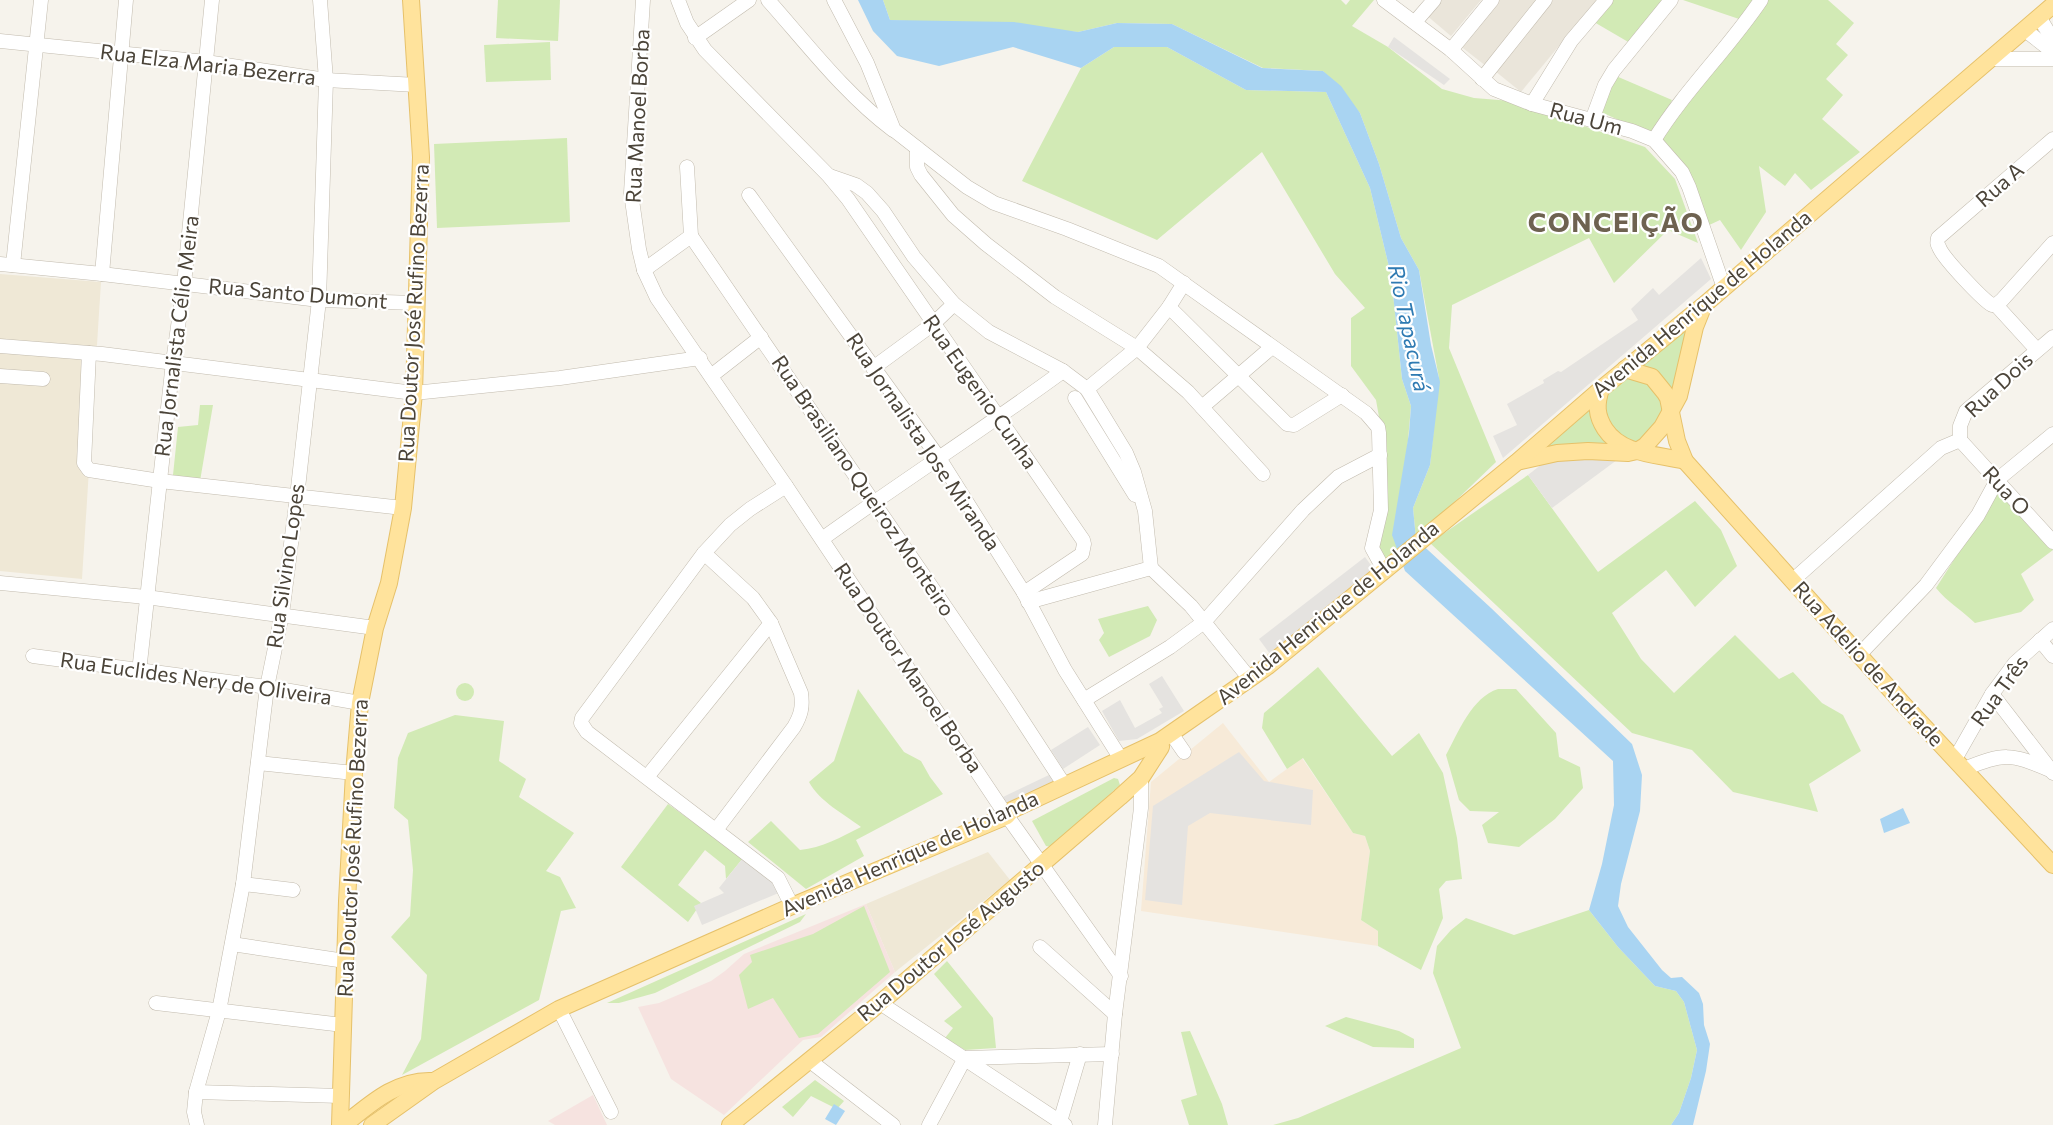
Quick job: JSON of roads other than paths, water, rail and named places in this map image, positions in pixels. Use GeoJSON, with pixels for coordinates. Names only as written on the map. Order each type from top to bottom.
{"type":"FeatureCollection","features":[{"type":"Feature","properties":{"kind":"main road","name":"Rua Doutor José Rufino Bezerra"},"geometry":{"type":"LineString","coordinates":[[342,1125],[340,1096],[345,961],[354,773],[360,703],[375,628],[389,583],[403,508],[414,393],[421,157],[411,0]]}},
{"type":"Feature","properties":{"kind":"main road","name":"Avenida Henrique de Holanda"},"geometry":{"type":"LineString","coordinates":[[372,1125],[434,1081],[559,1009],[792,906],[1007,816],[1012,810],[1165,737],[1268,666],[1517,462],[1992,59],[2025,30],[2045,8]]}},
{"type":"Feature","properties":{"kind":"main road"},"geometry":{"type":"LineString","coordinates":[[1517,462],[1557,453],[1637,451],[1650,441],[1671,412],[1683,385],[1695,327],[1704,305]]}},
{"type":"Feature","properties":{"kind":"main road"},"geometry":{"type":"LineString","coordinates":[[1625,369],[1647,375],[1656,381],[1668,398],[1677,441],[1685,460]]}},
{"type":"Feature","properties":{"kind":"main road"},"geometry":{"type":"LineString","coordinates":[[1601,389],[1597,404],[1600,421],[1615,441],[1637,451],[1685,460]]}},
{"type":"Feature","properties":{"kind":"main road","name":"Rua Adelio de Andrade"},"geometry":{"type":"LineString","coordinates":[[1685,460],[1859,655],[2053,865]]}},
{"type":"Feature","properties":{"kind":"main road"},"geometry":{"type":"LineString","coordinates":[[1007,816],[1015,816],[1178,745],[1268,676],[1388,575],[1389,567]]}},
{"type":"Feature","properties":{"kind":"main road","name":"Rua Doutor José Augusto"},"geometry":{"type":"LineString","coordinates":[[730,1125],[880,1003],[1178,745]]}},
{"type":"Feature","properties":{"kind":"main road"},"geometry":{"type":"LineString","coordinates":[[391,1125],[427,1096],[455,1069]]}},
{"type":"Feature","properties":{"kind":"main road"},"geometry":{"type":"LineString","coordinates":[[342,1125],[388,1091],[416,1082],[434,1081]]}},
{"type":"Feature","properties":{"kind":"street"},"geometry":{"type":"LineString","coordinates":[[6,265],[41,0]]}},
{"type":"Feature","properties":{"kind":"street"},"geometry":{"type":"LineString","coordinates":[[102,274],[126,0]]}},
{"type":"Feature","properties":{"kind":"street","name":"Rua Jornalista Célio Meira"},"geometry":{"type":"LineString","coordinates":[[139,672],[173,362],[184,284],[212,0]]}},
{"type":"Feature","properties":{"kind":"street","name":"Rua Silvino Lopes"},"geometry":{"type":"LineString","coordinates":[[197,1125],[194,1112],[196,1092],[219,1011],[243,884],[267,687],[282,614],[319,300],[326,80],[320,0]]}},
{"type":"Feature","properties":{"kind":"street","name":"Rua Manoel Borba"},"geometry":{"type":"LineString","coordinates":[[643,0],[631,193],[635,226],[644,270],[657,298],[700,358]]}},
{"type":"Feature","properties":{"kind":"street","name":"Rua Eugenio Cunha"},"geometry":{"type":"LineString","coordinates":[[678,0],[695,38],[828,175],[866,224],[1084,544],[1082,554],[1026,598]]}},
{"type":"Feature","properties":{"kind":"street"},"geometry":{"type":"LineString","coordinates":[[695,38],[749,0]]}},
{"type":"Feature","properties":{"kind":"street"},"geometry":{"type":"LineString","coordinates":[[768,0],[870,112],[967,187],[994,203],[1068,229],[1159,266],[1366,412],[1378,427],[1380,454],[1381,510],[1372,548],[1389,567]]}},
{"type":"Feature","properties":{"kind":"street"},"geometry":{"type":"LineString","coordinates":[[834,0],[867,63],[894,130]]}},
{"type":"Feature","properties":{"kind":"street","name":"Rua Um"},"geometry":{"type":"LineString","coordinates":[[1384,0],[1451,50],[1494,89],[1532,104],[1632,131],[1654,140],[1682,172],[1724,288]]}},
{"type":"Feature","properties":{"kind":"street"},"geometry":{"type":"LineString","coordinates":[[1415,22],[1434,0]]}},
{"type":"Feature","properties":{"kind":"street"},"geometry":{"type":"LineString","coordinates":[[1451,50],[1491,0]]}},
{"type":"Feature","properties":{"kind":"street"},"geometry":{"type":"LineString","coordinates":[[1482,80],[1545,0]]}},
{"type":"Feature","properties":{"kind":"street"},"geometry":{"type":"LineString","coordinates":[[1532,104],[1571,41],[1606,0]]}},
{"type":"Feature","properties":{"kind":"street"},"geometry":{"type":"LineString","coordinates":[[1592,120],[1605,85],[1614,70],[1671,0]]}},
{"type":"Feature","properties":{"kind":"street"},"geometry":{"type":"LineString","coordinates":[[1654,140],[1761,0]]}},
{"type":"Feature","properties":{"kind":"street"},"geometry":{"type":"LineString","coordinates":[[2045,8],[2053,40]]}},
{"type":"Feature","properties":{"kind":"street"},"geometry":{"type":"LineString","coordinates":[[2025,30],[2053,52]]}},
{"type":"Feature","properties":{"kind":"street","name":"Rua Elza Maria Bezerra"},"geometry":{"type":"LineString","coordinates":[[0,41],[206,62],[326,80],[417,86]]}},
{"type":"Feature","properties":{"kind":"street"},"geometry":{"type":"LineString","coordinates":[[1992,59],[2053,59]]}},
{"type":"Feature","properties":{"kind":"street","name":"Rua A"},"geometry":{"type":"LineString","coordinates":[[1999,303],[1989,304],[1940,251],[1938,238],[2053,139]]}},
{"type":"Feature","properties":{"kind":"street"},"geometry":{"type":"LineString","coordinates":[[917,148],[917,167],[921,175],[953,215],[986,244],[1055,297],[1137,348],[1188,392],[1263,474]]}},
{"type":"Feature","properties":{"kind":"street"},"geometry":{"type":"LineString","coordinates":[[644,270],[691,236],[687,167]]}},
{"type":"Feature","properties":{"kind":"street"},"geometry":{"type":"LineString","coordinates":[[828,175],[856,185],[867,193],[883,211],[914,257],[954,304],[989,332],[1063,371],[1087,389],[1126,453],[1134,472],[1145,511],[1151,568],[1191,606],[1250,679]]}},
{"type":"Feature","properties":{"kind":"street","name":"Rua Jornalista Jose Miranda"},"geometry":{"type":"LineString","coordinates":[[749,195],[939,458],[1026,598],[1065,670],[1121,759]]}},
{"type":"Feature","properties":{"kind":"street","name":"Rua Brasiliano Queiroz Monteiro"},"geometry":{"type":"LineString","coordinates":[[691,236],[1009,700],[1065,786]]}},
{"type":"Feature","properties":{"kind":"street"},"geometry":{"type":"LineString","coordinates":[[2037,350],[1999,303],[2053,243]]}},
{"type":"Feature","properties":{"kind":"street","name":"Rua Santo Dumont"},"geometry":{"type":"LineString","coordinates":[[6,265],[319,300],[416,303]]}},
{"type":"Feature","properties":{"kind":"street"},"geometry":{"type":"LineString","coordinates":[[1087,389],[1137,348],[1169,307],[1184,283]]}},
{"type":"Feature","properties":{"kind":"street"},"geometry":{"type":"LineString","coordinates":[[873,368],[933,324],[954,304]]}},
{"type":"Feature","properties":{"kind":"street"},"geometry":{"type":"LineString","coordinates":[[1169,307],[1287,424],[1294,425],[1342,395]]}},
{"type":"Feature","properties":{"kind":"street"},"geometry":{"type":"LineString","coordinates":[[711,376],[761,337]]}},
{"type":"Feature","properties":{"kind":"street","name":"Rua Dois"},"geometry":{"type":"LineString","coordinates":[[1960,440],[1960,426],[1966,411],[2053,337]]}},
{"type":"Feature","properties":{"kind":"street"},"geometry":{"type":"LineString","coordinates":[[0,346],[89,352],[414,393],[560,378],[700,358]]}},
{"type":"Feature","properties":{"kind":"street"},"geometry":{"type":"LineString","coordinates":[[1202,407],[1272,347]]}},
{"type":"Feature","properties":{"kind":"street"},"geometry":{"type":"LineString","coordinates":[[89,352],[84,464],[89,470],[160,482],[403,508]]}},
{"type":"Feature","properties":{"kind":"street","name":"Rua Doutor Manoel Borba"},"geometry":{"type":"LineString","coordinates":[[700,358],[1007,816],[1121,976]]}},
{"type":"Feature","properties":{"kind":"street"},"geometry":{"type":"LineString","coordinates":[[822,539],[1063,371]]}},
{"type":"Feature","properties":{"kind":"street"},"geometry":{"type":"LineString","coordinates":[[0,376],[44,379]]}},
{"type":"Feature","properties":{"kind":"street"},"geometry":{"type":"LineString","coordinates":[[1075,398],[1145,511]]}},
{"type":"Feature","properties":{"kind":"street"},"geometry":{"type":"LineString","coordinates":[[1859,655],[1926,585],[1978,515],[1997,480],[2053,434]]}},
{"type":"Feature","properties":{"kind":"street"},"geometry":{"type":"LineString","coordinates":[[1792,581],[1941,448],[1960,440]]}},
{"type":"Feature","properties":{"kind":"street","name":"Rua O"},"geometry":{"type":"LineString","coordinates":[[1960,440],[2051,536]]}},
{"type":"Feature","properties":{"kind":"street"},"geometry":{"type":"LineString","coordinates":[[1084,700],[1170,647],[1204,622],[1303,510],[1338,477],[1380,454]]}},
{"type":"Feature","properties":{"kind":"street"},"geometry":{"type":"LineString","coordinates":[[786,486],[730,525],[704,553],[582,718],[583,727],[587,732],[778,878],[792,906]]}},
{"type":"Feature","properties":{"kind":"street"},"geometry":{"type":"LineString","coordinates":[[704,553],[753,598],[771,623],[801,693],[803,705],[794,727],[716,830]]}},
{"type":"Feature","properties":{"kind":"street"},"geometry":{"type":"LineString","coordinates":[[1026,598],[1151,568]]}},
{"type":"Feature","properties":{"kind":"street"},"geometry":{"type":"LineString","coordinates":[[0,583],[146,597],[375,628]]}},
{"type":"Feature","properties":{"kind":"street"},"geometry":{"type":"LineString","coordinates":[[647,777],[771,623]]}},
{"type":"Feature","properties":{"kind":"street","name":"Rua Três"},"geometry":{"type":"LineString","coordinates":[[1959,764],[1992,694],[2015,663],[2053,629]]}},
{"type":"Feature","properties":{"kind":"street"},"geometry":{"type":"LineString","coordinates":[[2040,640],[2053,656]]}},
{"type":"Feature","properties":{"kind":"street","name":"Rua Euclides Nery de Oliveira"},"geometry":{"type":"LineString","coordinates":[[33,656],[139,672],[267,687],[360,703]]}},
{"type":"Feature","properties":{"kind":"street"},"geometry":{"type":"LineString","coordinates":[[1992,694],[2052,771]]}},
{"type":"Feature","properties":{"kind":"street"},"geometry":{"type":"LineString","coordinates":[[1959,764],[2008,756],[2023,758],[2052,771]]}},
{"type":"Feature","properties":{"kind":"street"},"geometry":{"type":"LineString","coordinates":[[258,763],[354,773]]}},
{"type":"Feature","properties":{"kind":"street"},"geometry":{"type":"LineString","coordinates":[[1105,1125],[1114,1014],[1121,976],[1141,808],[1141,778]]}},
{"type":"Feature","properties":{"kind":"street"},"geometry":{"type":"LineString","coordinates":[[243,884],[293,890]]}},
{"type":"Feature","properties":{"kind":"street"},"geometry":{"type":"LineString","coordinates":[[232,944],[345,961]]}},
{"type":"Feature","properties":{"kind":"street"},"geometry":{"type":"LineString","coordinates":[[1040,947],[1114,1014]]}},
{"type":"Feature","properties":{"kind":"street"},"geometry":{"type":"LineString","coordinates":[[156,1003],[343,1025]]}},
{"type":"Feature","properties":{"kind":"street"},"geometry":{"type":"LineString","coordinates":[[880,1003],[1061,1124],[1080,1054]]}},
{"type":"Feature","properties":{"kind":"street"},"geometry":{"type":"LineString","coordinates":[[559,1009],[612,1112]]}},
{"type":"Feature","properties":{"kind":"street"},"geometry":{"type":"LineString","coordinates":[[965,1058],[1112,1054]]}},
{"type":"Feature","properties":{"kind":"street"},"geometry":{"type":"LineString","coordinates":[[929,1125],[965,1058]]}},
{"type":"Feature","properties":{"kind":"street"},"geometry":{"type":"LineString","coordinates":[[810,1061],[893,1125]]}},
{"type":"Feature","properties":{"kind":"street"},"geometry":{"type":"LineString","coordinates":[[196,1092],[340,1096]]}},
{"type":"Feature","properties":{"kind":"water","name":"Rio Tapacurá"},"geometry":{"type":"Polygon","coordinates":[[[858,0],[883,0],[890,20],[1014,22],[1078,32],[1117,23],[1172,24],[1262,68],[1323,71],[1341,86],[1360,113],[1379,164],[1401,238],[1419,270],[1431,345],[1440,382],[1430,465],[1413,508],[1416,539],[1632,744],[1642,775],[1640,811],[1621,884],[1618,906],[1628,927],[1662,970],[1671,978],[1682,977],[1699,993],[1703,1004],[1704,1025],[1710,1044],[1693,1125],[1671,1125],[1679,1113],[1691,1078],[1697,1050],[1684,1002],[1676,991],[1655,986],[1618,947],[1589,910],[1602,864],[1614,805],[1613,761],[1405,571],[1392,535],[1409,433],[1411,406],[1402,379],[1391,275],[1370,188],[1326,92],[1246,90],[1167,47],[1114,47],[1081,68],[1013,47],[939,66],[897,56],[873,31],[858,0]]]}},
{"type":"Feature","properties":{"kind":"water"},"geometry":{"type":"Polygon","coordinates":[[[1903,808],[1910,823],[1884,833],[1880,819],[1903,808]]]}},
{"type":"Feature","properties":{"kind":"water"},"geometry":{"type":"Polygon","coordinates":[[[834,1104],[845,1111],[836,1125],[825,1119],[834,1104]]]}},
{"type":"Feature","properties":{"kind":"district","name":"CONCEIÇÃO"},"geometry":{"type":"Point","coordinates":[1616,223]}}]}
